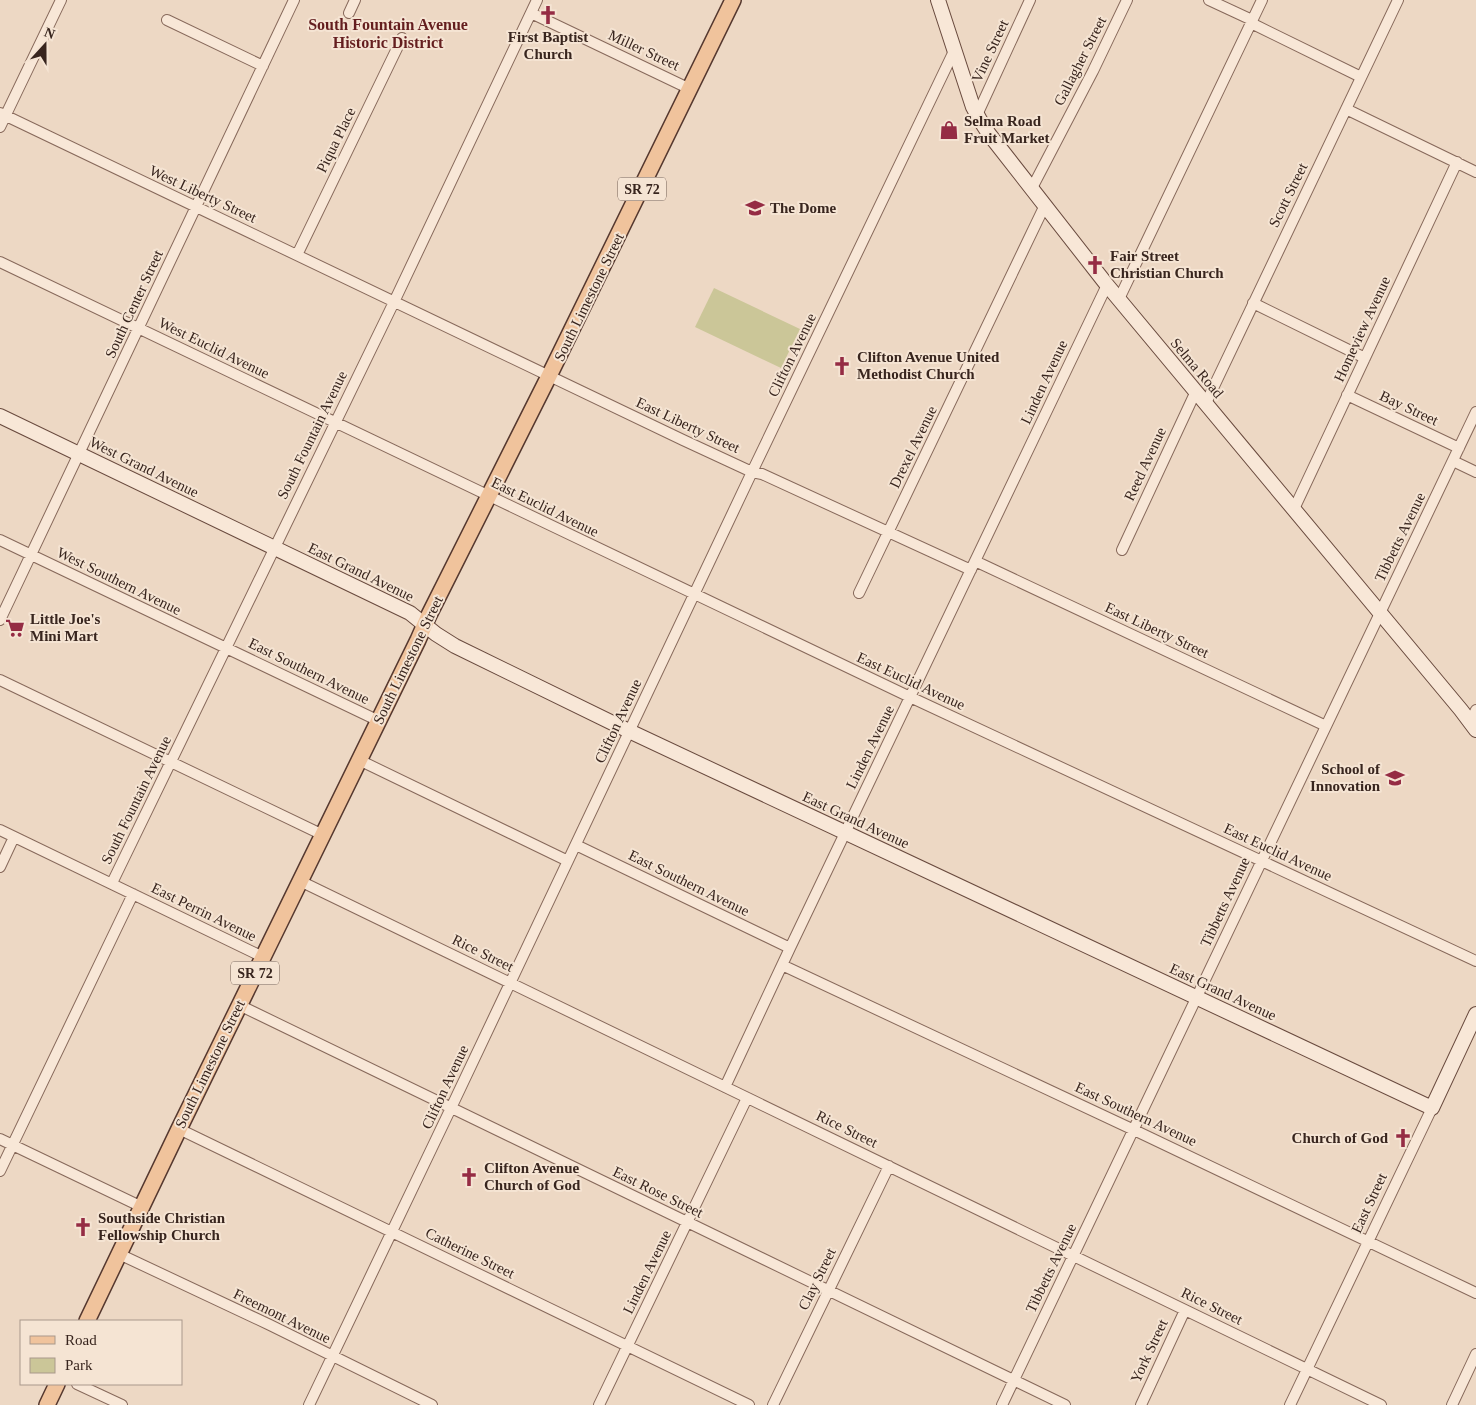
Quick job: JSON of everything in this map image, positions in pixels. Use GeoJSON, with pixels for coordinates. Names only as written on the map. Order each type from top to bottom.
{"type":"FeatureCollection","features":[{"type":"Feature","properties":{"kind":"main road","name":"South Limestone Street"},"geometry":{"type":"LineString","coordinates":[[87,1320],[424,626],[733,0]]}},
{"type":"Feature","properties":{"kind":"main road"},"geometry":{"type":"LineString","coordinates":[[47,1405],[57,1385]]}},
{"type":"Feature","properties":{"kind":"street"},"geometry":{"type":"LineString","coordinates":[[0,127],[3,114],[61,0]]}},
{"type":"Feature","properties":{"kind":"street","name":"South Center Street"},"geometry":{"type":"LineString","coordinates":[[0,620],[294,0]]}},
{"type":"Feature","properties":{"kind":"street"},"geometry":{"type":"LineString","coordinates":[[349,13],[355,0]]}},
{"type":"Feature","properties":{"kind":"street","name":"South Fountain Avenue"},"geometry":{"type":"LineString","coordinates":[[112,883],[394,302],[537,0]]}},
{"type":"Feature","properties":{"kind":"street","name":"Selma Road"},"geometry":{"type":"LineString","coordinates":[[938,0],[977,116],[989,134],[1107,285],[1380,613],[1474,721]]}},
{"type":"Feature","properties":{"kind":"street","name":"Vine Street"},"geometry":{"type":"LineString","coordinates":[[977,116],[1030,0]]}},
{"type":"Feature","properties":{"kind":"street","name":"Gallagher Street"},"geometry":{"type":"LineString","coordinates":[[1032,188],[1093,71],[1127,0]]}},
{"type":"Feature","properties":{"kind":"street"},"geometry":{"type":"LineString","coordinates":[[1209,0],[1361,77]]}},
{"type":"Feature","properties":{"kind":"street"},"geometry":{"type":"LineString","coordinates":[[1119,298],[1262,0]]}},
{"type":"Feature","properties":{"kind":"street","name":"Scott Street"},"geometry":{"type":"LineString","coordinates":[[1206,403],[1398,0]]}},
{"type":"Feature","properties":{"kind":"street","name":"Miller Street"},"geometry":{"type":"LineString","coordinates":[[531,13],[690,89]]}},
{"type":"Feature","properties":{"kind":"street"},"geometry":{"type":"LineString","coordinates":[[167,20],[263,66]]}},
{"type":"Feature","properties":{"kind":"street","name":"Piqua Place"},"geometry":{"type":"LineString","coordinates":[[297,255],[402,38]]}},
{"type":"Feature","properties":{"kind":"street","name":"Clifton Avenue"},"geometry":{"type":"LineString","coordinates":[[309,1405],[955,49]]}},
{"type":"Feature","properties":{"kind":"street"},"geometry":{"type":"LineString","coordinates":[[1346,109],[1476,172]]}},
{"type":"Feature","properties":{"kind":"street","name":"West Liberty Street"},"geometry":{"type":"LineString","coordinates":[[3,114],[394,302]]}},
{"type":"Feature","properties":{"kind":"street","name":"Homeview Avenue"},"geometry":{"type":"LineString","coordinates":[[1294,509],[1457,162]]}},
{"type":"Feature","properties":{"kind":"street","name":"Drexel Avenue"},"geometry":{"type":"LineString","coordinates":[[859,593],[1045,205]]}},
{"type":"Feature","properties":{"kind":"street","name":"West Euclid Avenue"},"geometry":{"type":"LineString","coordinates":[[0,262],[335,422]]}},
{"type":"Feature","properties":{"kind":"street","name":"Linden Avenue"},"geometry":{"type":"LineString","coordinates":[[725,1087],[1107,285]]}},
{"type":"Feature","properties":{"kind":"street","name":"East Liberty Street"},"geometry":{"type":"LineString","coordinates":[[394,302],[752,472],[762,474],[888,532],[973,566],[1326,726]]}},
{"type":"Feature","properties":{"kind":"street"},"geometry":{"type":"LineString","coordinates":[[1253,303],[1365,358]]}},
{"type":"Feature","properties":{"kind":"street","name":"Reed Avenue"},"geometry":{"type":"LineString","coordinates":[[1122,550],[1196,392]]}},
{"type":"Feature","properties":{"kind":"street","name":"Bay Street"},"geometry":{"type":"LineString","coordinates":[[1347,395],[1459,448]]}},
{"type":"Feature","properties":{"kind":"street","name":"Tibbetts Avenue"},"geometry":{"type":"LineString","coordinates":[[1002,1405],[1476,412]]}},
{"type":"Feature","properties":{"kind":"street","name":"West Grand Avenue"},"geometry":{"type":"LineString","coordinates":[[0,416],[274,548]]}},
{"type":"Feature","properties":{"kind":"street","name":"East Euclid Avenue"},"geometry":{"type":"LineString","coordinates":[[335,422],[910,698],[1476,961]]}},
{"type":"Feature","properties":{"kind":"street"},"geometry":{"type":"LineString","coordinates":[[1453,461],[1476,472]]}},
{"type":"Feature","properties":{"kind":"street","name":"West Southern Avenue"},"geometry":{"type":"LineString","coordinates":[[0,540],[226,648]]}},
{"type":"Feature","properties":{"kind":"street","name":"East Grand Avenue"},"geometry":{"type":"LineString","coordinates":[[274,548],[410,613],[424,626],[455,646],[629,731],[1432,1108]]}},
{"type":"Feature","properties":{"kind":"street","name":"East Southern Avenue"},"geometry":{"type":"LineString","coordinates":[[226,648],[378,721]]}},
{"type":"Feature","properties":{"kind":"street"},"geometry":{"type":"LineString","coordinates":[[0,680],[323,835]]}},
{"type":"Feature","properties":{"kind":"street"},"geometry":{"type":"LineString","coordinates":[[359,760],[568,861]]}},
{"type":"Feature","properties":{"kind":"street","name":"East Perrin Avenue"},"geometry":{"type":"LineString","coordinates":[[0,830],[263,957]]}},
{"type":"Feature","properties":{"kind":"street"},"geometry":{"type":"LineString","coordinates":[[0,867],[14,837]]}},
{"type":"Feature","properties":{"kind":"street","name":"East Southern Avenue"},"geometry":{"type":"LineString","coordinates":[[576,845],[790,948]]}},
{"type":"Feature","properties":{"kind":"street","name":"Rice Street"},"geometry":{"type":"LineString","coordinates":[[300,881],[1381,1405]]}},
{"type":"Feature","properties":{"kind":"street"},"geometry":{"type":"LineString","coordinates":[[0,1171],[133,894]]}},
{"type":"Feature","properties":{"kind":"street","name":"East Southern Avenue"},"geometry":{"type":"LineString","coordinates":[[782,966],[1134,1130],[1476,1293]]}},
{"type":"Feature","properties":{"kind":"street","name":"East Rose Street"},"geometry":{"type":"LineString","coordinates":[[239,1005],[1065,1405]]}},
{"type":"Feature","properties":{"kind":"street","name":"East Street"},"geometry":{"type":"LineString","coordinates":[[1290,1405],[1476,1014]]}},
{"type":"Feature","properties":{"kind":"street","name":"Linden Avenue"},"geometry":{"type":"LineString","coordinates":[[599,1405],[747,1098]]}},
{"type":"Feature","properties":{"kind":"street","name":"Catherine Street"},"geometry":{"type":"LineString","coordinates":[[179,1129],[749,1405]]}},
{"type":"Feature","properties":{"kind":"street"},"geometry":{"type":"LineString","coordinates":[[0,1139],[142,1207]]}},
{"type":"Feature","properties":{"kind":"street","name":"Clay Street"},"geometry":{"type":"LineString","coordinates":[[773,1405],[889,1166]]}},
{"type":"Feature","properties":{"kind":"street","name":"Freemont Avenue"},"geometry":{"type":"LineString","coordinates":[[119,1254],[432,1405]]}},
{"type":"Feature","properties":{"kind":"street","name":"York Street"},"geometry":{"type":"LineString","coordinates":[[1141,1405],[1185,1310]]}},
{"type":"Feature","properties":{"kind":"street"},"geometry":{"type":"LineString","coordinates":[[1452,1405],[1476,1354]]}},
{"type":"Feature","properties":{"kind":"street"},"geometry":{"type":"LineString","coordinates":[[79,1385],[122,1405]]}},
{"type":"Feature","properties":{"kind":"green space"},"geometry":{"type":"Polygon","coordinates":[[[714,288],[800,329],[781,368],[695,327],[714,288]]]}},
{"type":"Feature","properties":{"kind":"place","name":"First Baptist Church"},"geometry":{"type":"Point","coordinates":[548,15]}},
{"type":"Feature","properties":{"kind":"place","name":"Selma Road Fruit Market"},"geometry":{"type":"Point","coordinates":[949,130]}},
{"type":"Feature","properties":{"kind":"place","name":"The Dome"},"geometry":{"type":"Point","coordinates":[755,208]}},
{"type":"Feature","properties":{"kind":"place","name":"Fair Street Christian Church"},"geometry":{"type":"Point","coordinates":[1095,265]}},
{"type":"Feature","properties":{"kind":"place","name":"Clifton Avenue United Methodist Church"},"geometry":{"type":"Point","coordinates":[842,366]}},
{"type":"Feature","properties":{"kind":"place","name":"Little Joe's Mini Mart"},"geometry":{"type":"Point","coordinates":[15,628]}},
{"type":"Feature","properties":{"kind":"place","name":"School of Innovation"},"geometry":{"type":"Point","coordinates":[1395,778]}},
{"type":"Feature","properties":{"kind":"place","name":"Church of God"},"geometry":{"type":"Point","coordinates":[1403,1138]}},
{"type":"Feature","properties":{"kind":"place","name":"Clifton Avenue Church of God"},"geometry":{"type":"Point","coordinates":[469,1177]}},
{"type":"Feature","properties":{"kind":"place","name":"Southside Christian Fellowship Church"},"geometry":{"type":"Point","coordinates":[83,1227]}},
{"type":"Feature","properties":{"kind":"district","name":"South Fountain Avenue Historic District"},"geometry":{"type":"Point","coordinates":[388,33]}}]}
